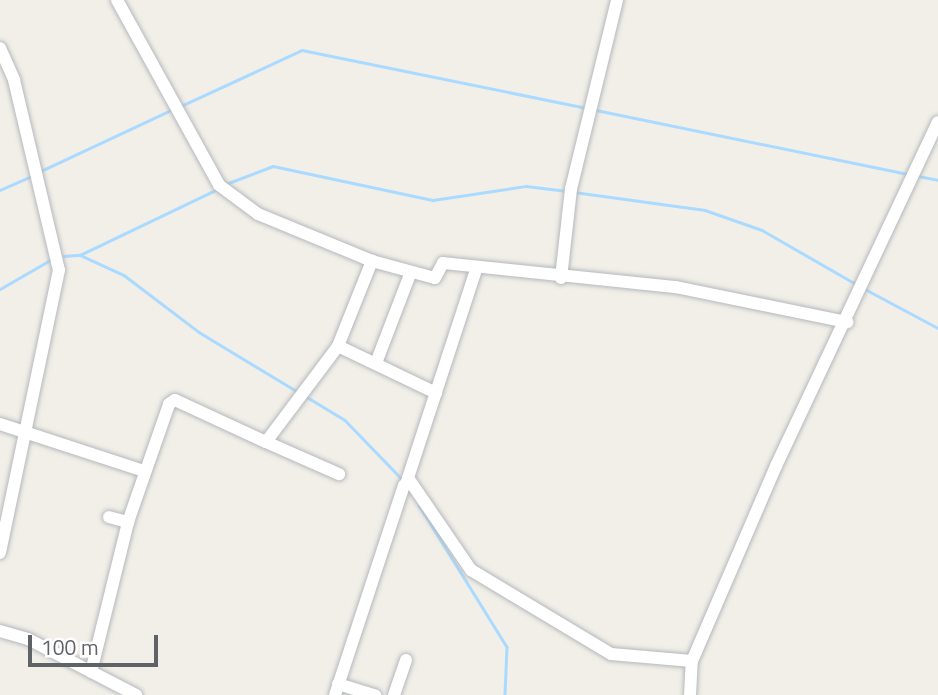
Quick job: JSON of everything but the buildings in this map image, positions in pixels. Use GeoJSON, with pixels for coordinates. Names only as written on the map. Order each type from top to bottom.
{"type":"FeatureCollection","features":[{"type":"Feature","properties":{"kind":"street"},"geometry":{"type":"LineString","coordinates":[[117,0],[224,191],[258,214],[372,261],[435,278],[443,263],[476,270],[704,291],[847,322]]}},
{"type":"Feature","properties":{"kind":"street"},"geometry":{"type":"LineString","coordinates":[[561,278],[571,189],[617,0]]}},
{"type":"Feature","properties":{"kind":"street"},"geometry":{"type":"LineString","coordinates":[[0,48],[14,80],[59,270],[0,554]]}},
{"type":"Feature","properties":{"kind":"street"},"geometry":{"type":"LineString","coordinates":[[690,695],[692,661],[938,122]]}},
{"type":"Feature","properties":{"kind":"street"},"geometry":{"type":"LineString","coordinates":[[266,442],[338,346],[372,261]]}},
{"type":"Feature","properties":{"kind":"street"},"geometry":{"type":"LineString","coordinates":[[375,695],[337,689],[476,270]]}},
{"type":"Feature","properties":{"kind":"street"},"geometry":{"type":"LineString","coordinates":[[376,363],[411,272]]}},
{"type":"Feature","properties":{"kind":"street"},"geometry":{"type":"LineString","coordinates":[[338,346],[436,393]]}},
{"type":"Feature","properties":{"kind":"street"},"geometry":{"type":"LineString","coordinates":[[91,672],[128,522],[144,471],[176,400],[339,474]]}},
{"type":"Feature","properties":{"kind":"street"},"geometry":{"type":"LineString","coordinates":[[0,424],[144,471]]}},
{"type":"Feature","properties":{"kind":"street"},"geometry":{"type":"LineString","coordinates":[[406,481],[471,570],[611,654],[692,661]]}},
{"type":"Feature","properties":{"kind":"street"},"geometry":{"type":"LineString","coordinates":[[108,517],[128,522]]}},
{"type":"Feature","properties":{"kind":"street"},"geometry":{"type":"LineString","coordinates":[[0,631],[136,695]]}},
{"type":"Feature","properties":{"kind":"street"},"geometry":{"type":"LineString","coordinates":[[394,695],[406,660]]}},
{"type":"Feature","properties":{"kind":"waterway"},"geometry":{"type":"LineString","coordinates":[[181,106],[302,50],[586,108]]}},
{"type":"Feature","properties":{"kind":"waterway"},"geometry":{"type":"LineString","coordinates":[[41,171],[171,110]]}},
{"type":"Feature","properties":{"kind":"waterway"},"geometry":{"type":"LineString","coordinates":[[596,110],[908,174]]}},
{"type":"Feature","properties":{"kind":"waterway"},"geometry":{"type":"LineString","coordinates":[[223,185],[273,166],[433,200],[526,186],[567,191]]}},
{"type":"Feature","properties":{"kind":"waterway"},"geometry":{"type":"LineString","coordinates":[[0,190],[32,176]]}},
{"type":"Feature","properties":{"kind":"waterway"},"geometry":{"type":"LineString","coordinates":[[918,176],[938,180]]}},
{"type":"Feature","properties":{"kind":"waterway"},"geometry":{"type":"LineString","coordinates":[[80,255],[218,189]]}},
{"type":"Feature","properties":{"kind":"waterway"},"geometry":{"type":"LineString","coordinates":[[574,192],[705,210],[762,230],[856,284]]}},
{"type":"Feature","properties":{"kind":"waterway"},"geometry":{"type":"LineString","coordinates":[[64,256],[80,255],[124,275],[199,332],[298,392]]}},
{"type":"Feature","properties":{"kind":"waterway"},"geometry":{"type":"LineString","coordinates":[[0,289],[52,259]]}},
{"type":"Feature","properties":{"kind":"waterway"},"geometry":{"type":"LineString","coordinates":[[865,289],[938,328]]}},
{"type":"Feature","properties":{"kind":"waterway"},"geometry":{"type":"LineString","coordinates":[[307,397],[345,420],[402,479]]}},
{"type":"Feature","properties":{"kind":"waterway"},"geometry":{"type":"LineString","coordinates":[[419,505],[507,647],[505,695]]}}]}
